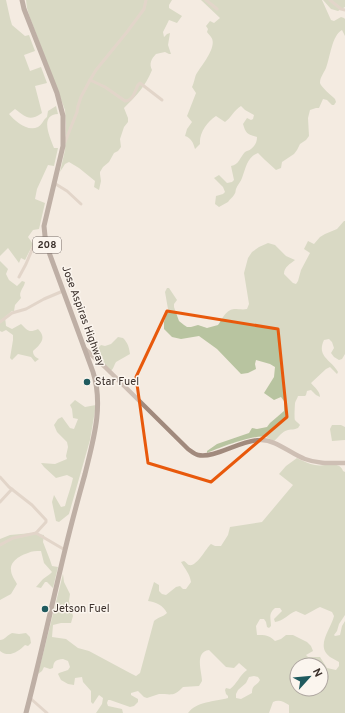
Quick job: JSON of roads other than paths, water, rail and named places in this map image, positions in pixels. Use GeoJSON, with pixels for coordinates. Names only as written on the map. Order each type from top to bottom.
{"type":"FeatureCollection","features":[{"type":"Feature","properties":{"kind":"main road","name":"Jose Aspiras Highway"},"geometry":{"type":"LineString","coordinates":[[22,0],[24,9],[50,73],[61,107],[64,123],[63,146],[44,226],[45,236],[93,372],[98,398],[98,413],[91,448],[26,713]]}},
{"type":"Feature","properties":{"kind":"main road"},"geometry":{"type":"LineString","coordinates":[[85,349],[196,455],[211,455],[237,445],[261,440],[269,441],[306,460],[345,463]]}},
{"type":"Feature","properties":{"kind":"street"},"geometry":{"type":"LineString","coordinates":[[63,146],[77,112],[81,97],[90,80],[96,70],[144,9],[146,0]]}},
{"type":"Feature","properties":{"kind":"street"},"geometry":{"type":"LineString","coordinates":[[206,0],[217,9]]}},
{"type":"Feature","properties":{"kind":"street"},"geometry":{"type":"LineString","coordinates":[[330,0],[341,9],[345,10]]}},
{"type":"Feature","properties":{"kind":"street"},"geometry":{"type":"LineString","coordinates":[[90,80],[105,87],[125,101],[129,101],[140,83],[162,100]]}},
{"type":"Feature","properties":{"kind":"street"},"geometry":{"type":"LineString","coordinates":[[54,183],[81,204]]}},
{"type":"Feature","properties":{"kind":"street"},"geometry":{"type":"LineString","coordinates":[[19,277],[34,245],[45,236]]}},
{"type":"Feature","properties":{"kind":"street"},"geometry":{"type":"LineString","coordinates":[[0,322],[12,313],[26,309],[44,299],[64,292]]}},
{"type":"Feature","properties":{"kind":"street"},"geometry":{"type":"LineString","coordinates":[[0,477],[46,519],[46,522],[36,533],[13,538],[0,545]]}},
{"type":"Feature","properties":{"kind":"street"},"geometry":{"type":"LineString","coordinates":[[0,502],[12,489]]}},
{"type":"Feature","properties":{"kind":"street"},"geometry":{"type":"LineString","coordinates":[[36,533],[65,550]]}},
{"type":"Feature","properties":{"kind":"street"},"geometry":{"type":"LineString","coordinates":[[30,698],[47,713]]}},
{"type":"Feature","properties":{"kind":"place","name":"Star Fuel"},"geometry":{"type":"Point","coordinates":[87,382]}},
{"type":"Feature","properties":{"kind":"place","name":"Jetson Fuel"},"geometry":{"type":"Point","coordinates":[45,609]}}]}
